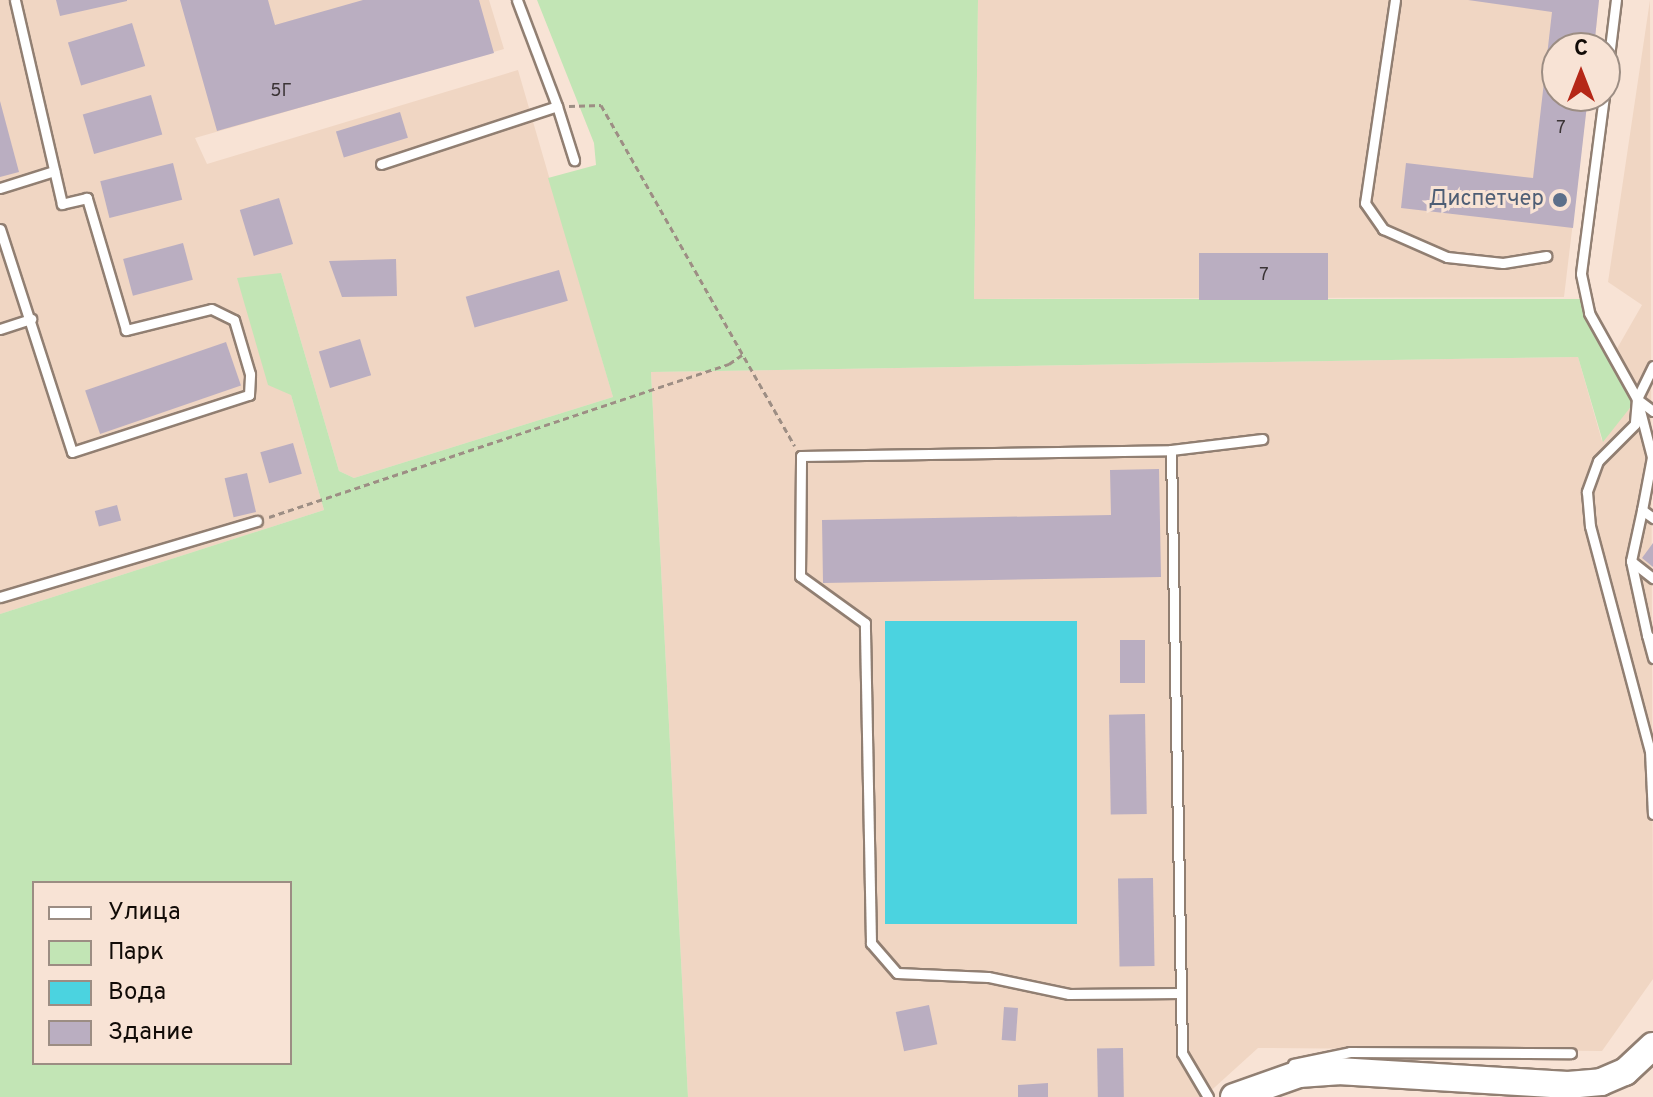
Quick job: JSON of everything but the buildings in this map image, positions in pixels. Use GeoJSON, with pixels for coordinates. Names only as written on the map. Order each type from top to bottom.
{"type":"FeatureCollection","features":[{"type":"Feature","properties":{"kind":"street"},"geometry":{"type":"LineString","coordinates":[[1234,1097],[1268,1082],[1338,1071],[1579,1084],[1625,1072],[1653,1046]]}},
{"type":"Feature","properties":{"kind":"lane"},"geometry":{"type":"LineString","coordinates":[[0,229],[72,452],[249,395],[250,374],[234,320],[211,309],[126,330],[87,198],[62,204],[15,0]]}},
{"type":"Feature","properties":{"kind":"lane"},"geometry":{"type":"LineString","coordinates":[[517,0],[574,160]]}},
{"type":"Feature","properties":{"kind":"lane"},"geometry":{"type":"LineString","coordinates":[[1395,0],[1365,203],[1383,229],[1447,257],[1503,263],[1546,256]]}},
{"type":"Feature","properties":{"kind":"lane"},"geometry":{"type":"LineString","coordinates":[[1612,32],[1616,0]]}},
{"type":"Feature","properties":{"kind":"lane"},"geometry":{"type":"LineString","coordinates":[[381,164],[557,106]]}},
{"type":"Feature","properties":{"kind":"lane"},"geometry":{"type":"LineString","coordinates":[[1602,112],[1581,274],[1589,313],[1637,399],[1653,458],[1631,561],[1653,658]]}},
{"type":"Feature","properties":{"kind":"lane"},"geometry":{"type":"LineString","coordinates":[[0,188],[54,171]]}},
{"type":"Feature","properties":{"kind":"lane"},"geometry":{"type":"LineString","coordinates":[[0,329],[31,319]]}},
{"type":"Feature","properties":{"kind":"lane"},"geometry":{"type":"LineString","coordinates":[[1653,366],[1637,399],[1635,424],[1598,461],[1587,492],[1590,526],[1650,751],[1653,814]]}},
{"type":"Feature","properties":{"kind":"lane"},"geometry":{"type":"LineString","coordinates":[[1637,399],[1653,411]]}},
{"type":"Feature","properties":{"kind":"lane"},"geometry":{"type":"LineString","coordinates":[[1180,993],[1069,994],[988,977],[897,973],[871,943],[865,623],[800,576],[801,456],[1171,450],[1262,439]]}},
{"type":"Feature","properties":{"kind":"lane"},"geometry":{"type":"LineString","coordinates":[[1171,450],[1182,1053],[1208,1097]]}},
{"type":"Feature","properties":{"kind":"lane"},"geometry":{"type":"LineString","coordinates":[[1642,510],[1653,518]]}},
{"type":"Feature","properties":{"kind":"lane"},"geometry":{"type":"LineString","coordinates":[[0,597],[257,521]]}},
{"type":"Feature","properties":{"kind":"lane"},"geometry":{"type":"LineString","coordinates":[[1631,561],[1653,578]]}},
{"type":"Feature","properties":{"kind":"lane"},"geometry":{"type":"LineString","coordinates":[[1268,1082],[1288,1066],[1350,1052],[1571,1053]]}},
{"type":"Feature","properties":{"kind":"path"},"geometry":{"type":"LineString","coordinates":[[557,106],[601,105],[801,456]]}},
{"type":"Feature","properties":{"kind":"path"},"geometry":{"type":"LineString","coordinates":[[257,521],[729,364],[742,355]]}},
{"type":"Feature","properties":{"kind":"shaded area"},"geometry":{"type":"Polygon","coordinates":[[[0,0],[489,0],[504,49],[195,138],[207,164],[518,70],[613,397],[354,478],[339,471],[281,273],[291,395],[324,510],[0,614],[0,0]]]}},
{"type":"Feature","properties":{"kind":"shaded area"},"geometry":{"type":"Polygon","coordinates":[[[978,0],[1599,0],[1596,32],[1541,32],[1541,112],[1586,112],[1564,297],[974,299],[978,0]]]}},
{"type":"Feature","properties":{"kind":"shaded area"},"geometry":{"type":"Polygon","coordinates":[[[1650,0],[1653,979],[1602,1051],[1258,1048],[1204,1097],[688,1097],[651,372],[1578,357],[1602,441],[1615,352],[1642,305],[1608,282],[1650,0]]]}},
{"type":"Feature","properties":{"kind":"green space"},"geometry":{"type":"Polygon","coordinates":[[[537,0],[978,0],[974,299],[1589,299],[1637,399],[1603,442],[1578,357],[651,372],[688,1097],[0,1097],[0,614],[324,510],[291,395],[268,385],[237,278],[281,273],[339,471],[354,478],[613,397],[548,178],[596,165],[594,143],[537,0]]]}},
{"type":"Feature","properties":{"kind":"water"},"geometry":{"type":"Polygon","coordinates":[[[885,621],[1077,621],[1077,924],[885,924],[885,621]]]}},
{"type":"Feature","properties":{"kind":"place","name":"Диспетчер"},"geometry":{"type":"Point","coordinates":[1560,200]}}]}
